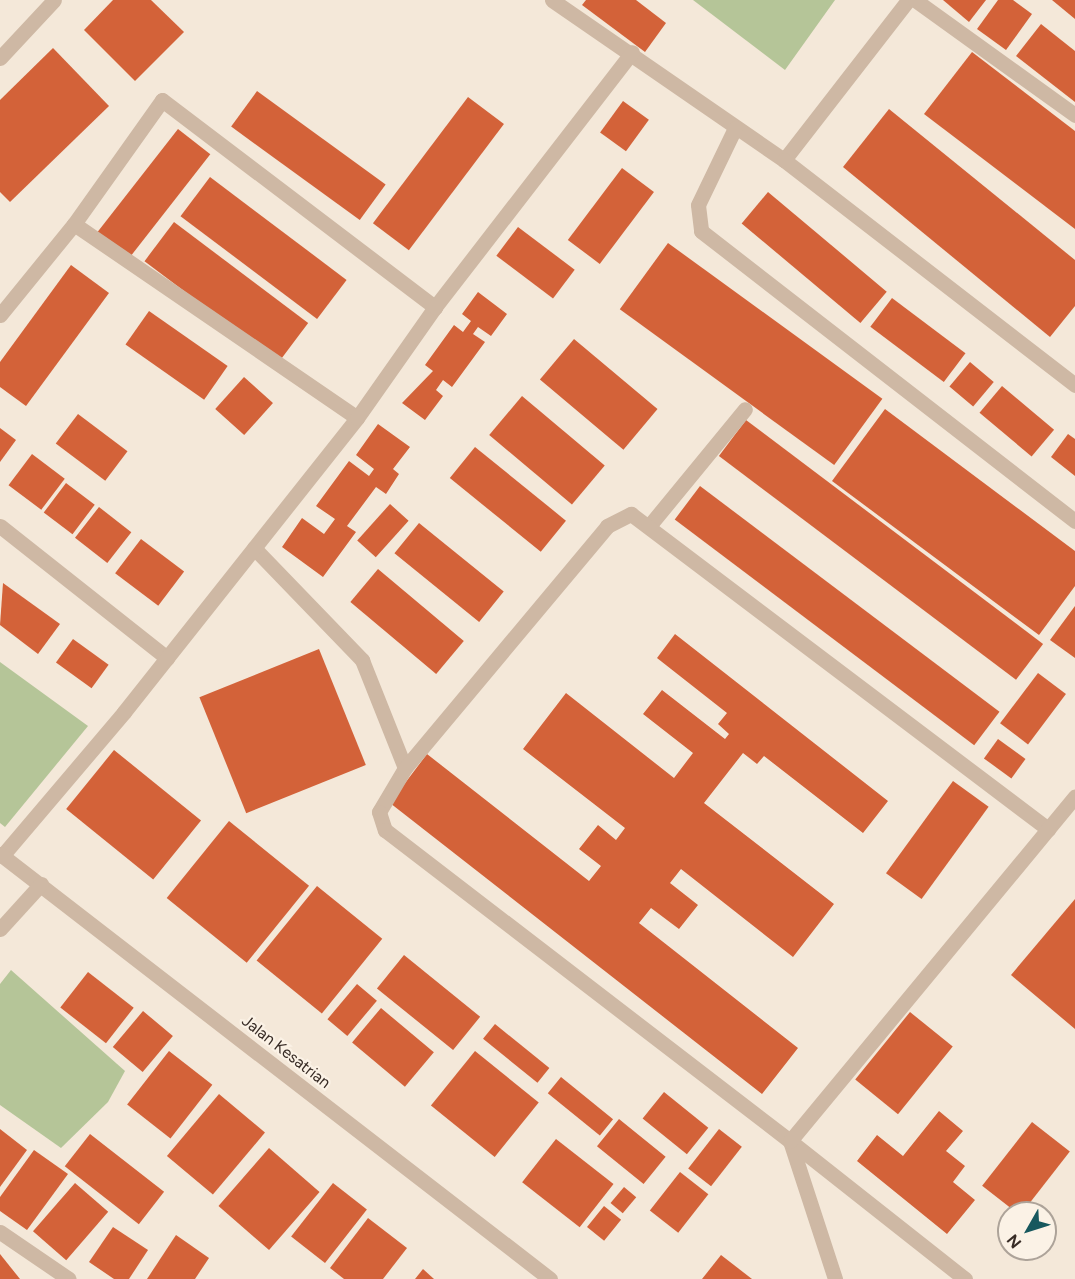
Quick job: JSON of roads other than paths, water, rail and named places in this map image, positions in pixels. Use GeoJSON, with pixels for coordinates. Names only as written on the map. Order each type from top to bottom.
{"type":"FeatureCollection","features":[{"type":"Feature","properties":{"kind":"street"},"geometry":{"type":"LineString","coordinates":[[0,58],[54,0]]}},
{"type":"Feature","properties":{"kind":"street"},"geometry":{"type":"LineString","coordinates":[[552,0],[632,52],[735,128],[784,160],[1075,385]]}},
{"type":"Feature","properties":{"kind":"street"},"geometry":{"type":"LineString","coordinates":[[784,160],[908,0]]}},
{"type":"Feature","properties":{"kind":"street"},"geometry":{"type":"LineString","coordinates":[[915,0],[1075,115]]}},
{"type":"Feature","properties":{"kind":"street"},"geometry":{"type":"LineString","coordinates":[[1,855],[167,658],[357,418],[435,307],[632,52]]}},
{"type":"Feature","properties":{"kind":"street"},"geometry":{"type":"LineString","coordinates":[[0,315],[74,224],[162,100],[435,307]]}},
{"type":"Feature","properties":{"kind":"street"},"geometry":{"type":"LineString","coordinates":[[735,128],[698,205],[701,231],[1075,521]]}},
{"type":"Feature","properties":{"kind":"street"},"geometry":{"type":"LineString","coordinates":[[74,224],[357,418]]}},
{"type":"Feature","properties":{"kind":"street"},"geometry":{"type":"LineString","coordinates":[[648,526],[745,409]]}},
{"type":"Feature","properties":{"kind":"street"},"geometry":{"type":"LineString","coordinates":[[965,1279],[790,1141],[385,830],[379,812],[405,768],[607,526],[631,514],[1048,829]]}},
{"type":"Feature","properties":{"kind":"street"},"geometry":{"type":"LineString","coordinates":[[0,526],[167,658]]}},
{"type":"Feature","properties":{"kind":"street"},"geometry":{"type":"LineString","coordinates":[[254,548],[362,660],[405,768]]}},
{"type":"Feature","properties":{"kind":"street"},"geometry":{"type":"LineString","coordinates":[[790,1141],[1075,796]]}},
{"type":"Feature","properties":{"kind":"street","name":"Jalan Kesatrian"},"geometry":{"type":"LineString","coordinates":[[1,855],[550,1279]]}},
{"type":"Feature","properties":{"kind":"street"},"geometry":{"type":"LineString","coordinates":[[0,929],[40,884]]}},
{"type":"Feature","properties":{"kind":"street"},"geometry":{"type":"LineString","coordinates":[[790,1141],[835,1279]]}},
{"type":"Feature","properties":{"kind":"street"},"geometry":{"type":"LineString","coordinates":[[0,1232],[69,1279]]}}]}
